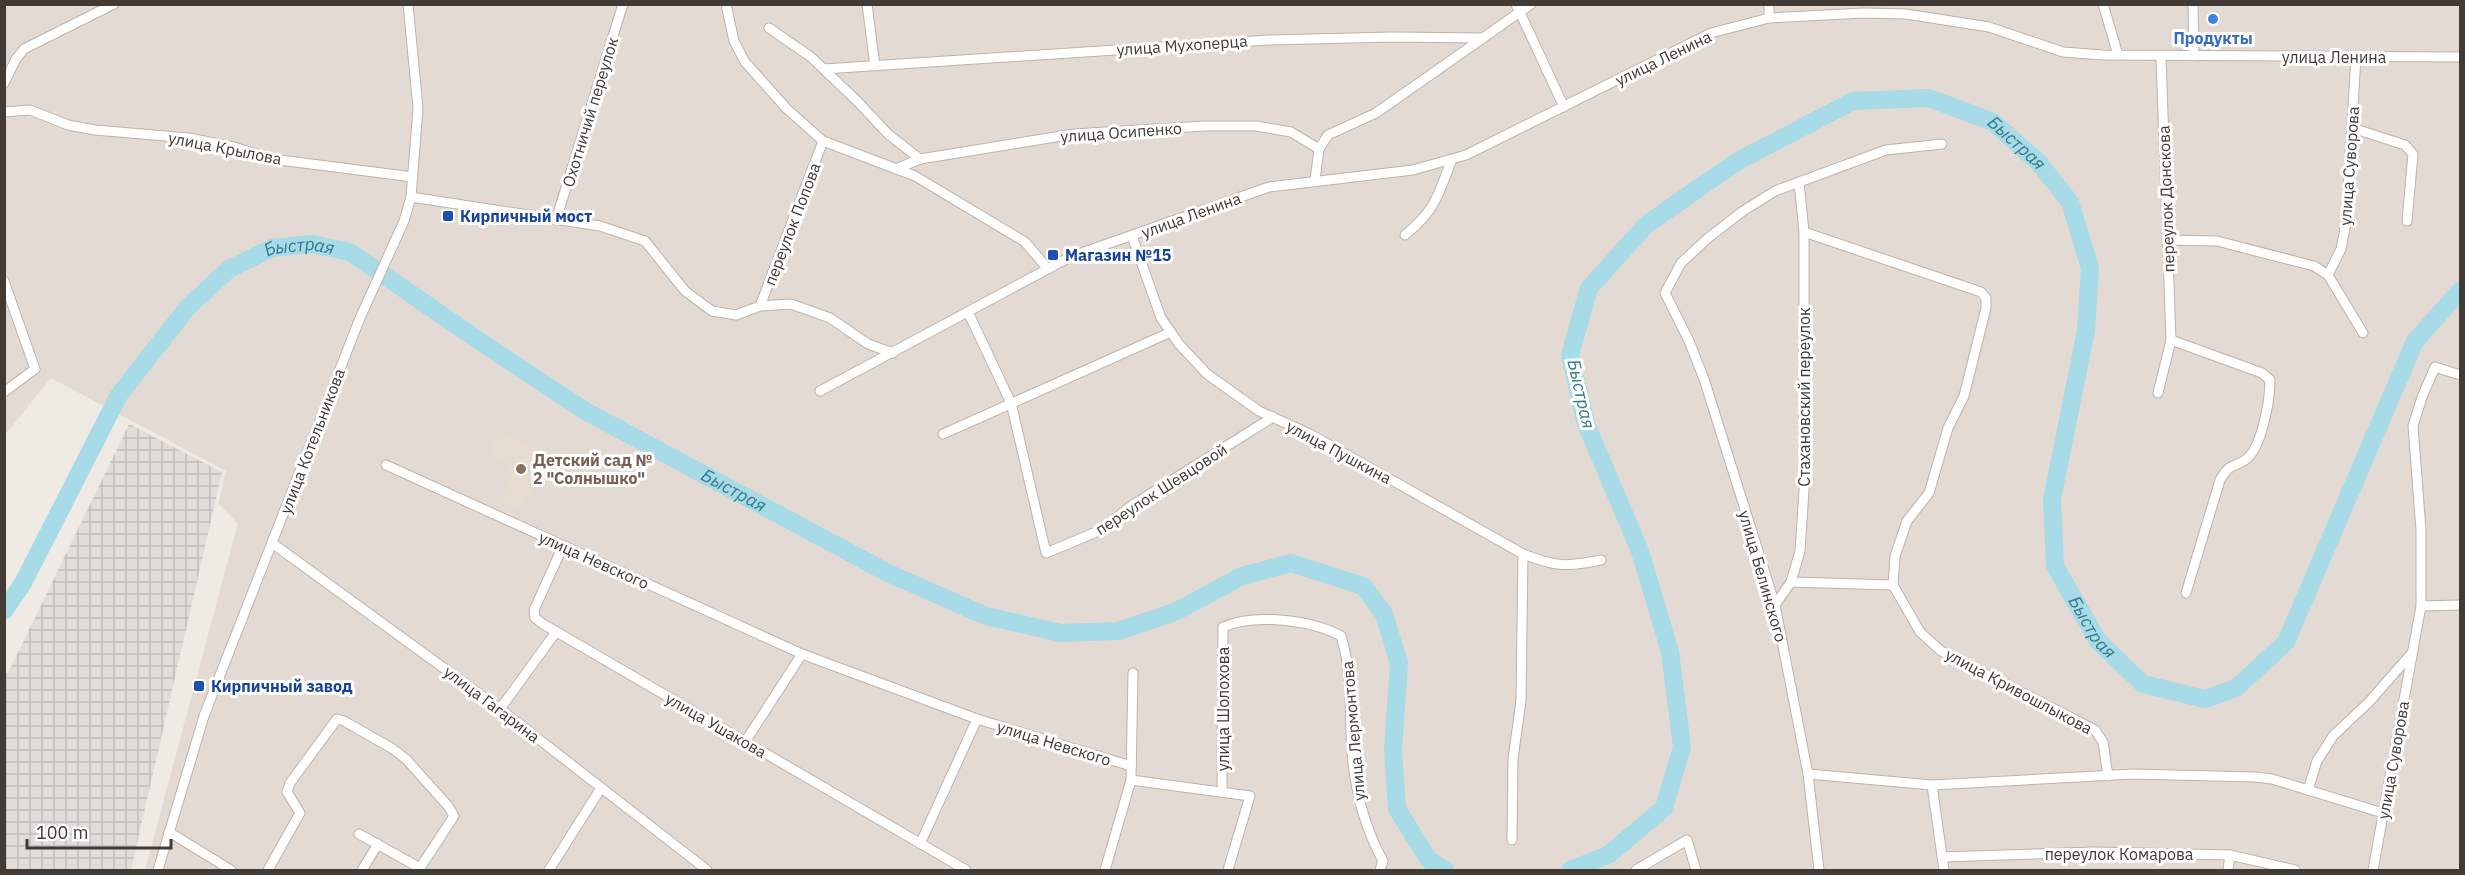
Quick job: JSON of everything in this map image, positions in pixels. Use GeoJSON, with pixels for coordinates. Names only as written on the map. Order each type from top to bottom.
{"type":"FeatureCollection","features":[{"type":"Feature","properties":{"kind":"street"},"geometry":{"type":"LineString","coordinates":[[4,83],[16,59],[24,49],[114,4]]}},
{"type":"Feature","properties":{"kind":"street","name":"улица Котельникова"},"geometry":{"type":"LineString","coordinates":[[158,870],[204,716],[360,318],[404,221],[411,197],[418,108],[408,4]]}},
{"type":"Feature","properties":{"kind":"street","name":"Охотничий переулок"},"geometry":{"type":"LineString","coordinates":[[556,220],[623,4]]}},
{"type":"Feature","properties":{"kind":"street"},"geometry":{"type":"LineString","coordinates":[[726,4],[734,41],[746,62],[787,109],[823,141],[915,176],[1025,242],[1048,269]]}},
{"type":"Feature","properties":{"kind":"street"},"geometry":{"type":"LineString","coordinates":[[867,4],[875,66]]}},
{"type":"Feature","properties":{"kind":"street"},"geometry":{"type":"LineString","coordinates":[[1315,180],[1319,149],[1328,135],[1376,114],[1483,38],[1517,8],[1531,4]]}},
{"type":"Feature","properties":{"kind":"street"},"geometry":{"type":"LineString","coordinates":[[1769,4],[1769,18]]}},
{"type":"Feature","properties":{"kind":"street"},"geometry":{"type":"LineString","coordinates":[[2103,4],[2118,55]]}},
{"type":"Feature","properties":{"kind":"street"},"geometry":{"type":"LineString","coordinates":[[2193,4],[2194,56]]}},
{"type":"Feature","properties":{"kind":"street"},"geometry":{"type":"LineString","coordinates":[[1517,8],[1564,107]]}},
{"type":"Feature","properties":{"kind":"street","name":"улица Ленина"},"geometry":{"type":"LineString","coordinates":[[820,391],[1070,257],[1269,187],[1413,170],[1452,159],[1493,143],[1711,33],[1769,18],[1864,13],[1906,14],[1989,27],[2063,52],[2161,57],[2460,57]]}},
{"type":"Feature","properties":{"kind":"street"},"geometry":{"type":"LineString","coordinates":[[769,28],[811,57],[888,134],[920,159]]}},
{"type":"Feature","properties":{"kind":"street","name":"улица Мухоперца"},"geometry":{"type":"LineString","coordinates":[[824,69],[1269,40],[1392,37],[1483,38]]}},
{"type":"Feature","properties":{"kind":"street","name":"переулок Донскова"},"geometry":{"type":"LineString","coordinates":[[2158,393],[2171,340],[2161,57]]}},
{"type":"Feature","properties":{"kind":"street","name":"улица Суворова"},"geometry":{"type":"LineString","coordinates":[[2328,275],[2341,249],[2346,223],[2356,57]]}},
{"type":"Feature","properties":{"kind":"street","name":"улица Крылова"},"geometry":{"type":"LineString","coordinates":[[4,112],[30,110],[68,125],[95,130],[189,138],[234,147],[272,159],[413,177]]}},
{"type":"Feature","properties":{"kind":"street","name":"улица Осипенко"},"geometry":{"type":"LineString","coordinates":[[896,169],[920,159],[1074,134],[1205,126],[1256,126],[1291,132],[1319,149]]}},
{"type":"Feature","properties":{"kind":"street"},"geometry":{"type":"LineString","coordinates":[[2352,128],[2405,145],[2413,154],[2408,220]]}},
{"type":"Feature","properties":{"kind":"street","name":"переулок Попова"},"geometry":{"type":"LineString","coordinates":[[760,306],[823,141]]}},
{"type":"Feature","properties":{"kind":"street"},"geometry":{"type":"LineString","coordinates":[[1799,182],[1886,150],[1942,144]]}},
{"type":"Feature","properties":{"kind":"street"},"geometry":{"type":"LineString","coordinates":[[1405,235],[1424,220],[1437,200],[1452,159]]}},
{"type":"Feature","properties":{"kind":"street","name":"Стахановский переулок"},"geometry":{"type":"LineString","coordinates":[[1775,605],[1791,582],[1800,551],[1804,491],[1804,232],[1799,182]]}},
{"type":"Feature","properties":{"kind":"street","name":"улица Белинского"},"geometry":{"type":"LineString","coordinates":[[1799,182],[1775,191],[1743,211],[1708,238],[1681,264],[1665,293],[1689,341],[1704,379],[1775,605],[1808,774],[1819,870]]}},
{"type":"Feature","properties":{"kind":"street"},"geometry":{"type":"LineString","coordinates":[[411,197],[600,226],[645,241],[685,291],[712,311],[736,315],[760,306],[791,304],[830,318],[868,344],[893,353]]}},
{"type":"Feature","properties":{"kind":"street"},"geometry":{"type":"LineString","coordinates":[[1791,582],[1893,585],[1895,555],[1907,520],[1929,493],[1948,428],[1964,396],[1986,308],[1986,298],[1981,292],[1804,232]]}},
{"type":"Feature","properties":{"kind":"street","name":"улица Пушкина"},"geometry":{"type":"LineString","coordinates":[[1132,236],[1161,318],[1179,344],[1207,374],[1259,411],[1310,434],[1522,554],[1547,564],[1568,566],[1601,560]]}},
{"type":"Feature","properties":{"kind":"street"},"geometry":{"type":"LineString","coordinates":[[2167,240],[2217,241],[2314,266],[2328,275],[2364,333]]}},
{"type":"Feature","properties":{"kind":"street"},"geometry":{"type":"LineString","coordinates":[[4,281],[35,369],[4,392]]}},
{"type":"Feature","properties":{"kind":"street"},"geometry":{"type":"LineString","coordinates":[[968,312],[1011,403]]}},
{"type":"Feature","properties":{"kind":"street"},"geometry":{"type":"LineString","coordinates":[[943,434],[1171,332]]}},
{"type":"Feature","properties":{"kind":"street"},"geometry":{"type":"LineString","coordinates":[[2171,340],[2262,373],[2270,380],[2270,393],[2257,448],[2246,460],[2229,466],[2220,480],[2186,592]]}},
{"type":"Feature","properties":{"kind":"street","name":"улица Суворова"},"geometry":{"type":"LineString","coordinates":[[2373,870],[2421,606],[2421,530],[2413,426],[2422,396],[2435,367],[2460,375]]}},
{"type":"Feature","properties":{"kind":"street","name":"переулок Шевцовой"},"geometry":{"type":"LineString","coordinates":[[1011,403],[1046,553],[1101,530],[1131,506],[1273,417]]}},
{"type":"Feature","properties":{"kind":"street","name":"улица Невского"},"geometry":{"type":"LineString","coordinates":[[386,465],[802,654],[977,719],[1131,766]]}},
{"type":"Feature","properties":{"kind":"street","name":"улица Гагарина"},"geometry":{"type":"LineString","coordinates":[[272,543],[500,709],[707,870]]}},
{"type":"Feature","properties":{"kind":"street","name":"улица Ушакова"},"geometry":{"type":"LineString","coordinates":[[563,546],[534,610],[535,618],[966,870]]}},
{"type":"Feature","properties":{"kind":"street"},"geometry":{"type":"LineString","coordinates":[[1512,840],[1513,759],[1521,700],[1522,554]]}},
{"type":"Feature","properties":{"kind":"street","name":"улица Кривошлыкова"},"geometry":{"type":"LineString","coordinates":[[1893,585],[1920,632],[1941,651],[2096,730],[2103,742],[2108,776]]}},
{"type":"Feature","properties":{"kind":"street"},"geometry":{"type":"LineString","coordinates":[[2421,606],[2460,606]]}},
{"type":"Feature","properties":{"kind":"street","name":"улица Лермонтова"},"geometry":{"type":"LineString","coordinates":[[1223,627],[1236,621],[1288,622],[1318,627],[1341,636],[1347,655],[1351,691],[1351,735],[1360,807],[1382,866]]}},
{"type":"Feature","properties":{"kind":"street","name":"улица Шолохова"},"geometry":{"type":"LineString","coordinates":[[1222,792],[1223,627]]}},
{"type":"Feature","properties":{"kind":"street"},"geometry":{"type":"LineString","coordinates":[[500,709],[556,632]]}},
{"type":"Feature","properties":{"kind":"street","name":"улица Суворова"},"geometry":{"type":"LineString","coordinates":[[2308,790],[2317,761],[2333,736],[2369,702],[2413,651]]}},
{"type":"Feature","properties":{"kind":"street"},"geometry":{"type":"LineString","coordinates":[[745,742],[802,654]]}},
{"type":"Feature","properties":{"kind":"street"},"geometry":{"type":"LineString","coordinates":[[1105,870],[1131,780],[1133,672]]}},
{"type":"Feature","properties":{"kind":"street"},"geometry":{"type":"LineString","coordinates":[[268,870],[300,813],[287,792],[290,783],[337,719],[393,749],[406,759],[448,806],[454,816],[420,868],[359,834]]}},
{"type":"Feature","properties":{"kind":"street","name":"улица Невского"},"geometry":{"type":"LineString","coordinates":[[920,844],[977,719]]}},
{"type":"Feature","properties":{"kind":"street"},"geometry":{"type":"LineString","coordinates":[[1808,774],[1932,785],[2108,776],[2255,777],[2272,779],[2384,813]]}},
{"type":"Feature","properties":{"kind":"street"},"geometry":{"type":"LineString","coordinates":[[1131,780],[1250,796],[1228,870]]}},
{"type":"Feature","properties":{"kind":"street"},"geometry":{"type":"LineString","coordinates":[[1932,785],[1944,870]]}},
{"type":"Feature","properties":{"kind":"street"},"geometry":{"type":"LineString","coordinates":[[549,870],[601,788]]}},
{"type":"Feature","properties":{"kind":"street"},"geometry":{"type":"LineString","coordinates":[[169,832],[231,870]]}},
{"type":"Feature","properties":{"kind":"street"},"geometry":{"type":"LineString","coordinates":[[1636,870],[1687,840],[1696,870]]}},
{"type":"Feature","properties":{"kind":"street"},"geometry":{"type":"LineString","coordinates":[[362,870],[378,844]]}},
{"type":"Feature","properties":{"kind":"street","name":"переулок Комарова"},"geometry":{"type":"LineString","coordinates":[[1942,857],[2094,852],[2230,855],[2295,870]]}},
{"type":"Feature","properties":{"kind":"street"},"geometry":{"type":"LineString","coordinates":[[2228,870],[2230,855]]}},
{"type":"Feature","properties":{"kind":"street"},"geometry":{"type":"LineString","coordinates":[[1382,866],[1392,870]]}},
{"type":"Feature","properties":{"kind":"shaded area"},"geometry":{"type":"Polygon","coordinates":[[[5,5],[2460,5],[2460,870],[145,870],[238,523],[218,504],[226,471],[51,378],[5,435],[5,5]]]}},
{"type":"Feature","properties":{"kind":"shaded area"},"geometry":{"type":"Polygon","coordinates":[[[129,424],[222,472],[131,870],[5,870],[5,675],[9,671],[129,424]]]}},
{"type":"Feature","properties":{"kind":"shaded area","name":"Детский сад № 2 \"Солнышко\""},"geometry":{"type":"Polygon","coordinates":[[[499,432],[537,448],[534,464],[529,462],[527,467],[536,471],[531,483],[535,486],[530,496],[526,495],[520,509],[501,501],[513,473],[508,471],[511,465],[489,455],[499,432]]]}},
{"type":"Feature","properties":{"kind":"waterway","name":"Быстрая"},"geometry":{"type":"LineString","coordinates":[[1570,870],[1608,855],[1664,808],[1682,747],[1670,652],[1640,551],[1586,424],[1570,355],[1589,288],[1647,224],[1738,161],[1853,101],[1929,98],[1993,122],[2039,163],[2070,202],[2090,268],[2086,331],[2052,499],[2055,566],[2098,641],[2143,684],[2205,699],[2236,688],[2286,642],[2415,341],[2460,291]]}},
{"type":"Feature","properties":{"kind":"waterway","name":"Быстрая"},"geometry":{"type":"LineString","coordinates":[[4,611],[23,583],[119,395],[188,307],[229,269],[272,248],[312,244],[350,252],[587,412],[888,573],[986,616],[1061,633],[1118,631],[1175,612],[1242,576],[1291,563],[1363,586],[1384,614],[1399,663],[1393,750],[1397,809],[1429,860],[1445,870]]}},
{"type":"Feature","properties":{"kind":"place","name":"Продукты"},"geometry":{"type":"Point","coordinates":[2213,19]}},
{"type":"Feature","properties":{"kind":"place","name":"Кирпичный мост"},"geometry":{"type":"Point","coordinates":[448,216]}},
{"type":"Feature","properties":{"kind":"place","name":"Магазин №15"},"geometry":{"type":"Point","coordinates":[1053,255]}},
{"type":"Feature","properties":{"kind":"place","name":"Детский сад № 2 \"Солнышко\""},"geometry":{"type":"Point","coordinates":[521,469]}},
{"type":"Feature","properties":{"kind":"place","name":"Кирпичный завод"},"geometry":{"type":"Point","coordinates":[199,686]}}]}
